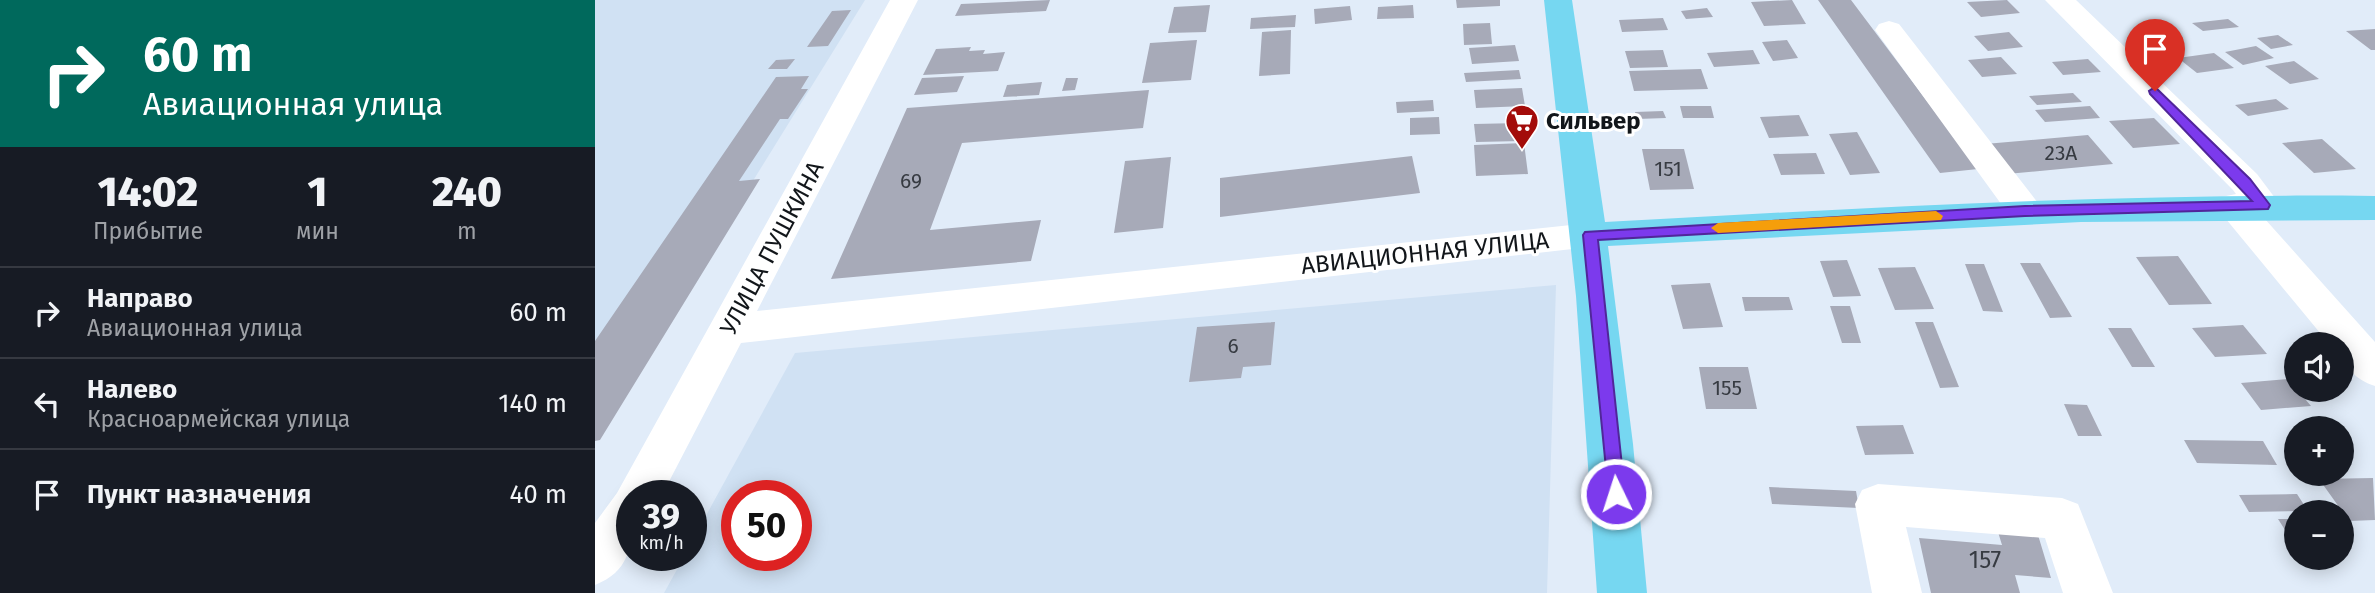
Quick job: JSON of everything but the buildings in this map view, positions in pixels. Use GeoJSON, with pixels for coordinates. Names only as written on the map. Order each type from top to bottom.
{"type":"FeatureCollection","features":[{"type":"Feature","properties":{"kind":"main road"},"geometry":{"type":"LineString","coordinates":[[1558,0],[1590,235],[1614,469],[1622,593]]}},
{"type":"Feature","properties":{"kind":"main road","name":"АВИАЦИОННАЯ УЛИЦА"},"geometry":{"type":"LineString","coordinates":[[1590,235],[2025,211],[2248,205],[2375,208]]}},
{"type":"Feature","properties":{"kind":"street","name":"УЛИЦА ПУШКИНА"},"geometry":{"type":"LineString","coordinates":[[647,480],[904,0]]}},
{"type":"Feature","properties":{"kind":"street"},"geometry":{"type":"LineString","coordinates":[[2059,0],[2139,75],[2245,182],[2248,205],[2375,370]]}},
{"type":"Feature","properties":{"kind":"street"},"geometry":{"type":"LineString","coordinates":[[1889,30],[2025,211]]}},
{"type":"Feature","properties":{"kind":"street","name":"АВИАЦИОННАЯ УЛИЦА"},"geometry":{"type":"LineString","coordinates":[[729,329],[1590,235]]}},
{"type":"Feature","properties":{"kind":"street"},"geometry":{"type":"LineString","coordinates":[[1896,593],[1878,504],[2062,519],[2088,593]]}},
{"type":"Feature","properties":{"kind":"street"},"geometry":{"type":"LineString","coordinates":[[595,562],[616,531]]}},
{"type":"Feature","properties":{"kind":"shaded area"},"geometry":{"type":"Polygon","coordinates":[[[595,0],[865,0],[595,436],[595,0]]]}},
{"type":"Feature","properties":{"kind":"shaded area"},"geometry":{"type":"Polygon","coordinates":[[[1556,285],[1547,593],[664,593],[676,571],[707,571],[707,514],[721,488],[721,571],[812,571],[812,480],[725,480],[795,353],[1556,285]]]}},
{"type":"Feature","properties":{"kind":"slow traffic"},"geometry":{"type":"LineString","coordinates":[[1718,228],[1936,216]]}},
{"type":"Feature","properties":{"kind":"place","name":"Сильвер"},"geometry":{"type":"Point","coordinates":[1522,151]}},
{"type":"Feature","properties":{"kind":"route"},"geometry":{"type":"LineString","coordinates":[[1616,494],[1590,235],[2025,211],[2263,205],[2245,182],[2155,91]]}}]}
